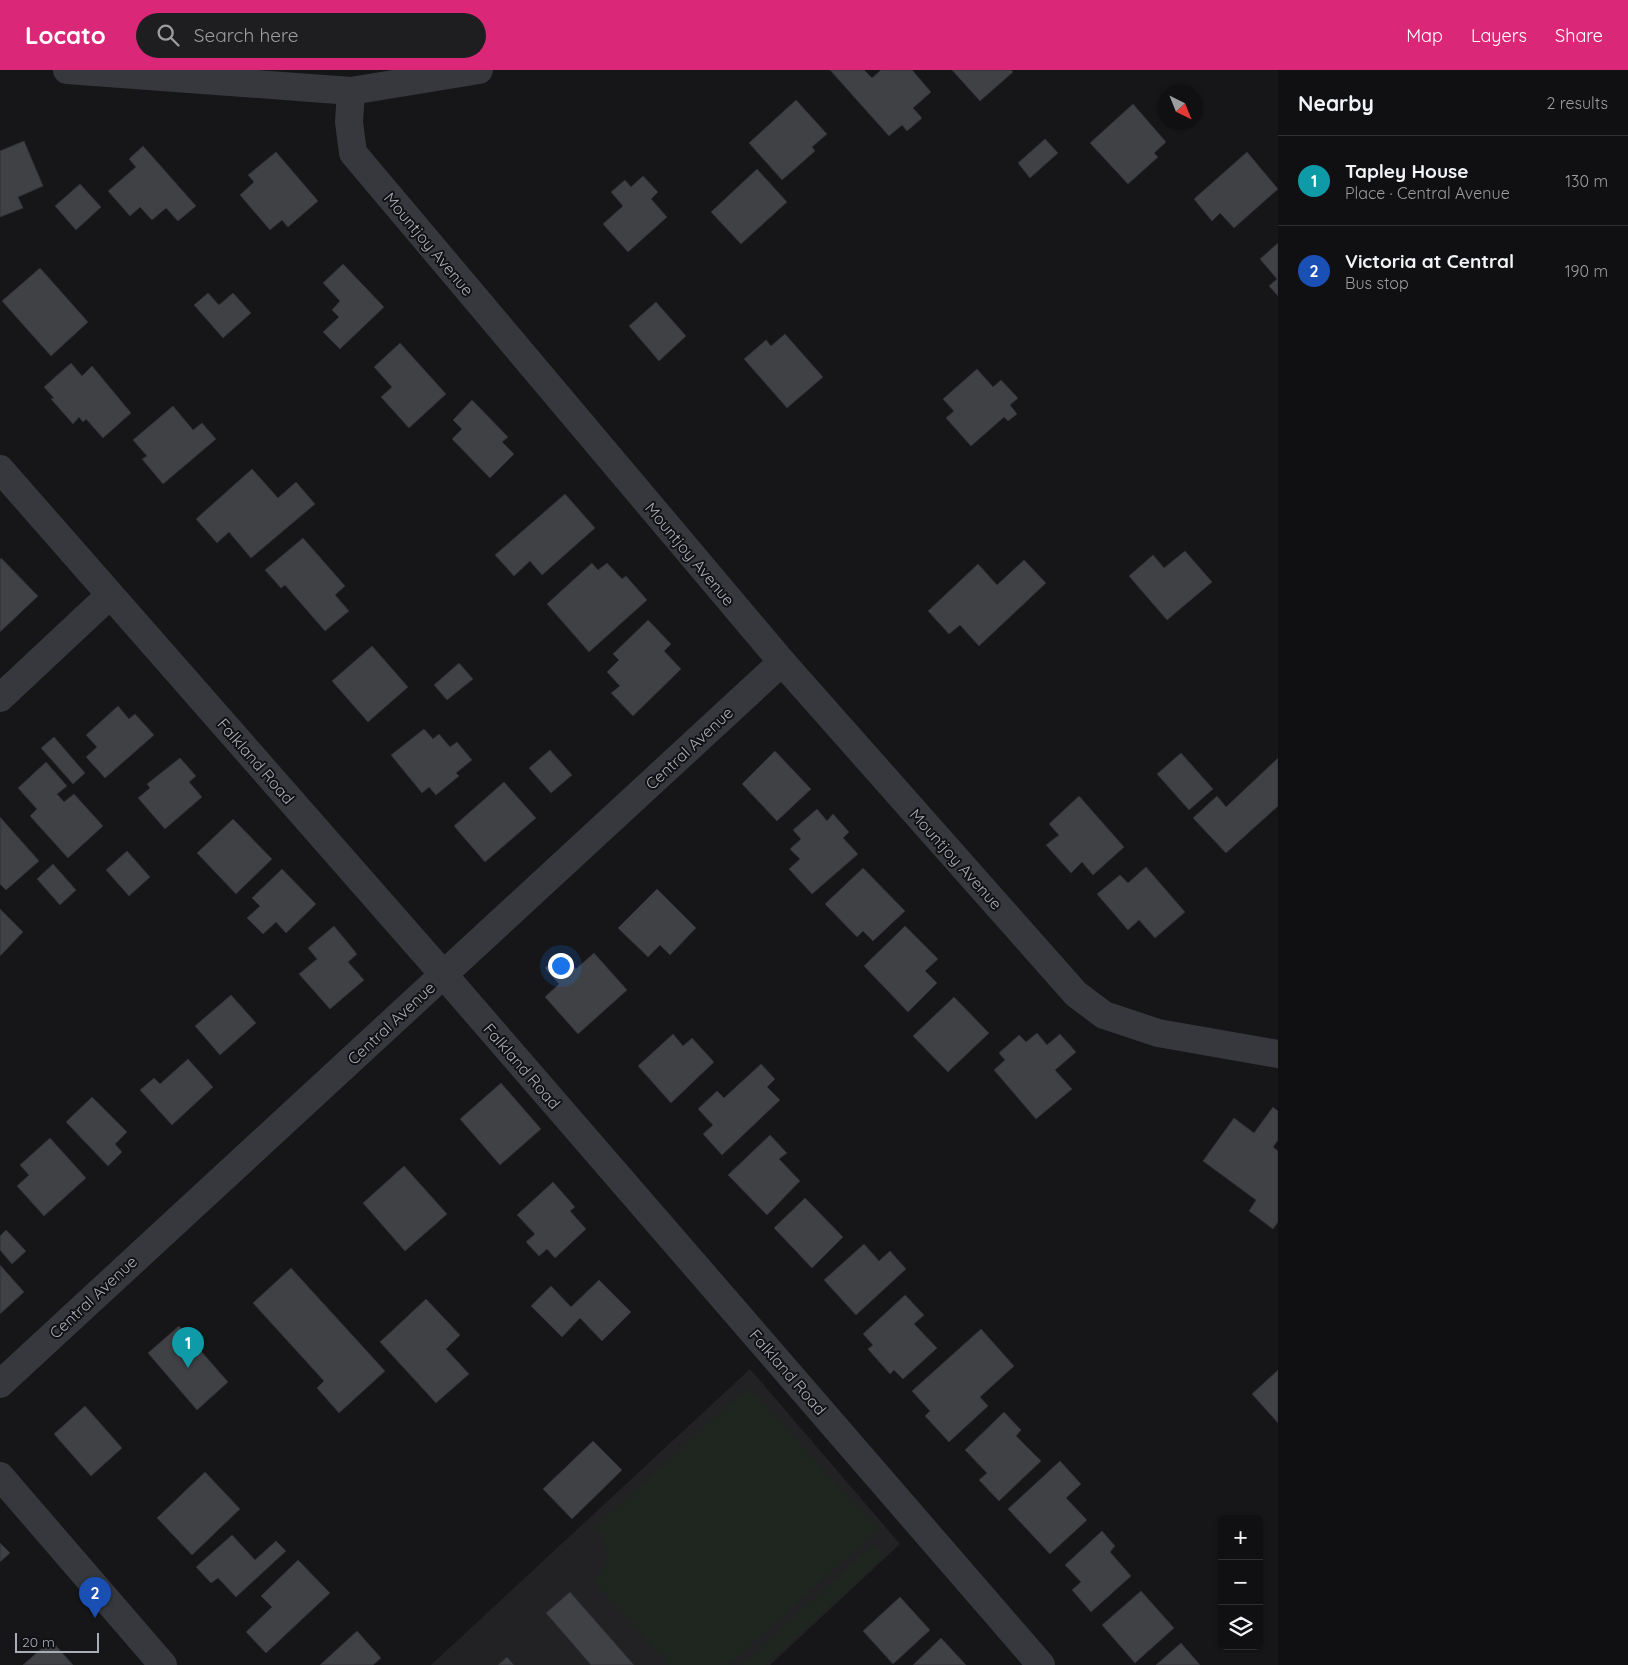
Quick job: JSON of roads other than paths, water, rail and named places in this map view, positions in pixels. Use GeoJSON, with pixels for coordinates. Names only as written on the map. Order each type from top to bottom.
{"type":"FeatureCollection","features":[{"type":"Feature","properties":{"kind":"street"},"geometry":{"type":"LineString","coordinates":[[66,70],[351,91],[479,70]]}},
{"type":"Feature","properties":{"kind":"street","name":"Mountjoy Avenue"},"geometry":{"type":"LineString","coordinates":[[351,91],[349,122],[353,153],[782,662],[1076,994],[1104,1015],[1158,1033],[1278,1054]]}},
{"type":"Feature","properties":{"kind":"street","name":"Falkland Road"},"geometry":{"type":"LineString","coordinates":[[0,469],[443,974],[1041,1665]]}},
{"type":"Feature","properties":{"kind":"street"},"geometry":{"type":"LineString","coordinates":[[0,698],[110,594]]}},
{"type":"Feature","properties":{"kind":"street","name":"Central Avenue"},"geometry":{"type":"LineString","coordinates":[[0,1384],[782,662]]}},
{"type":"Feature","properties":{"kind":"street"},"geometry":{"type":"LineString","coordinates":[[0,1476],[163,1665]]}},
{"type":"Feature","properties":{"kind":"place","name":"Tapley House"},"geometry":{"type":"Point","coordinates":[188,1368]}},
{"type":"Feature","properties":{"kind":"place","name":"Victoria at Central"},"geometry":{"type":"Point","coordinates":[95,1618]}}]}
